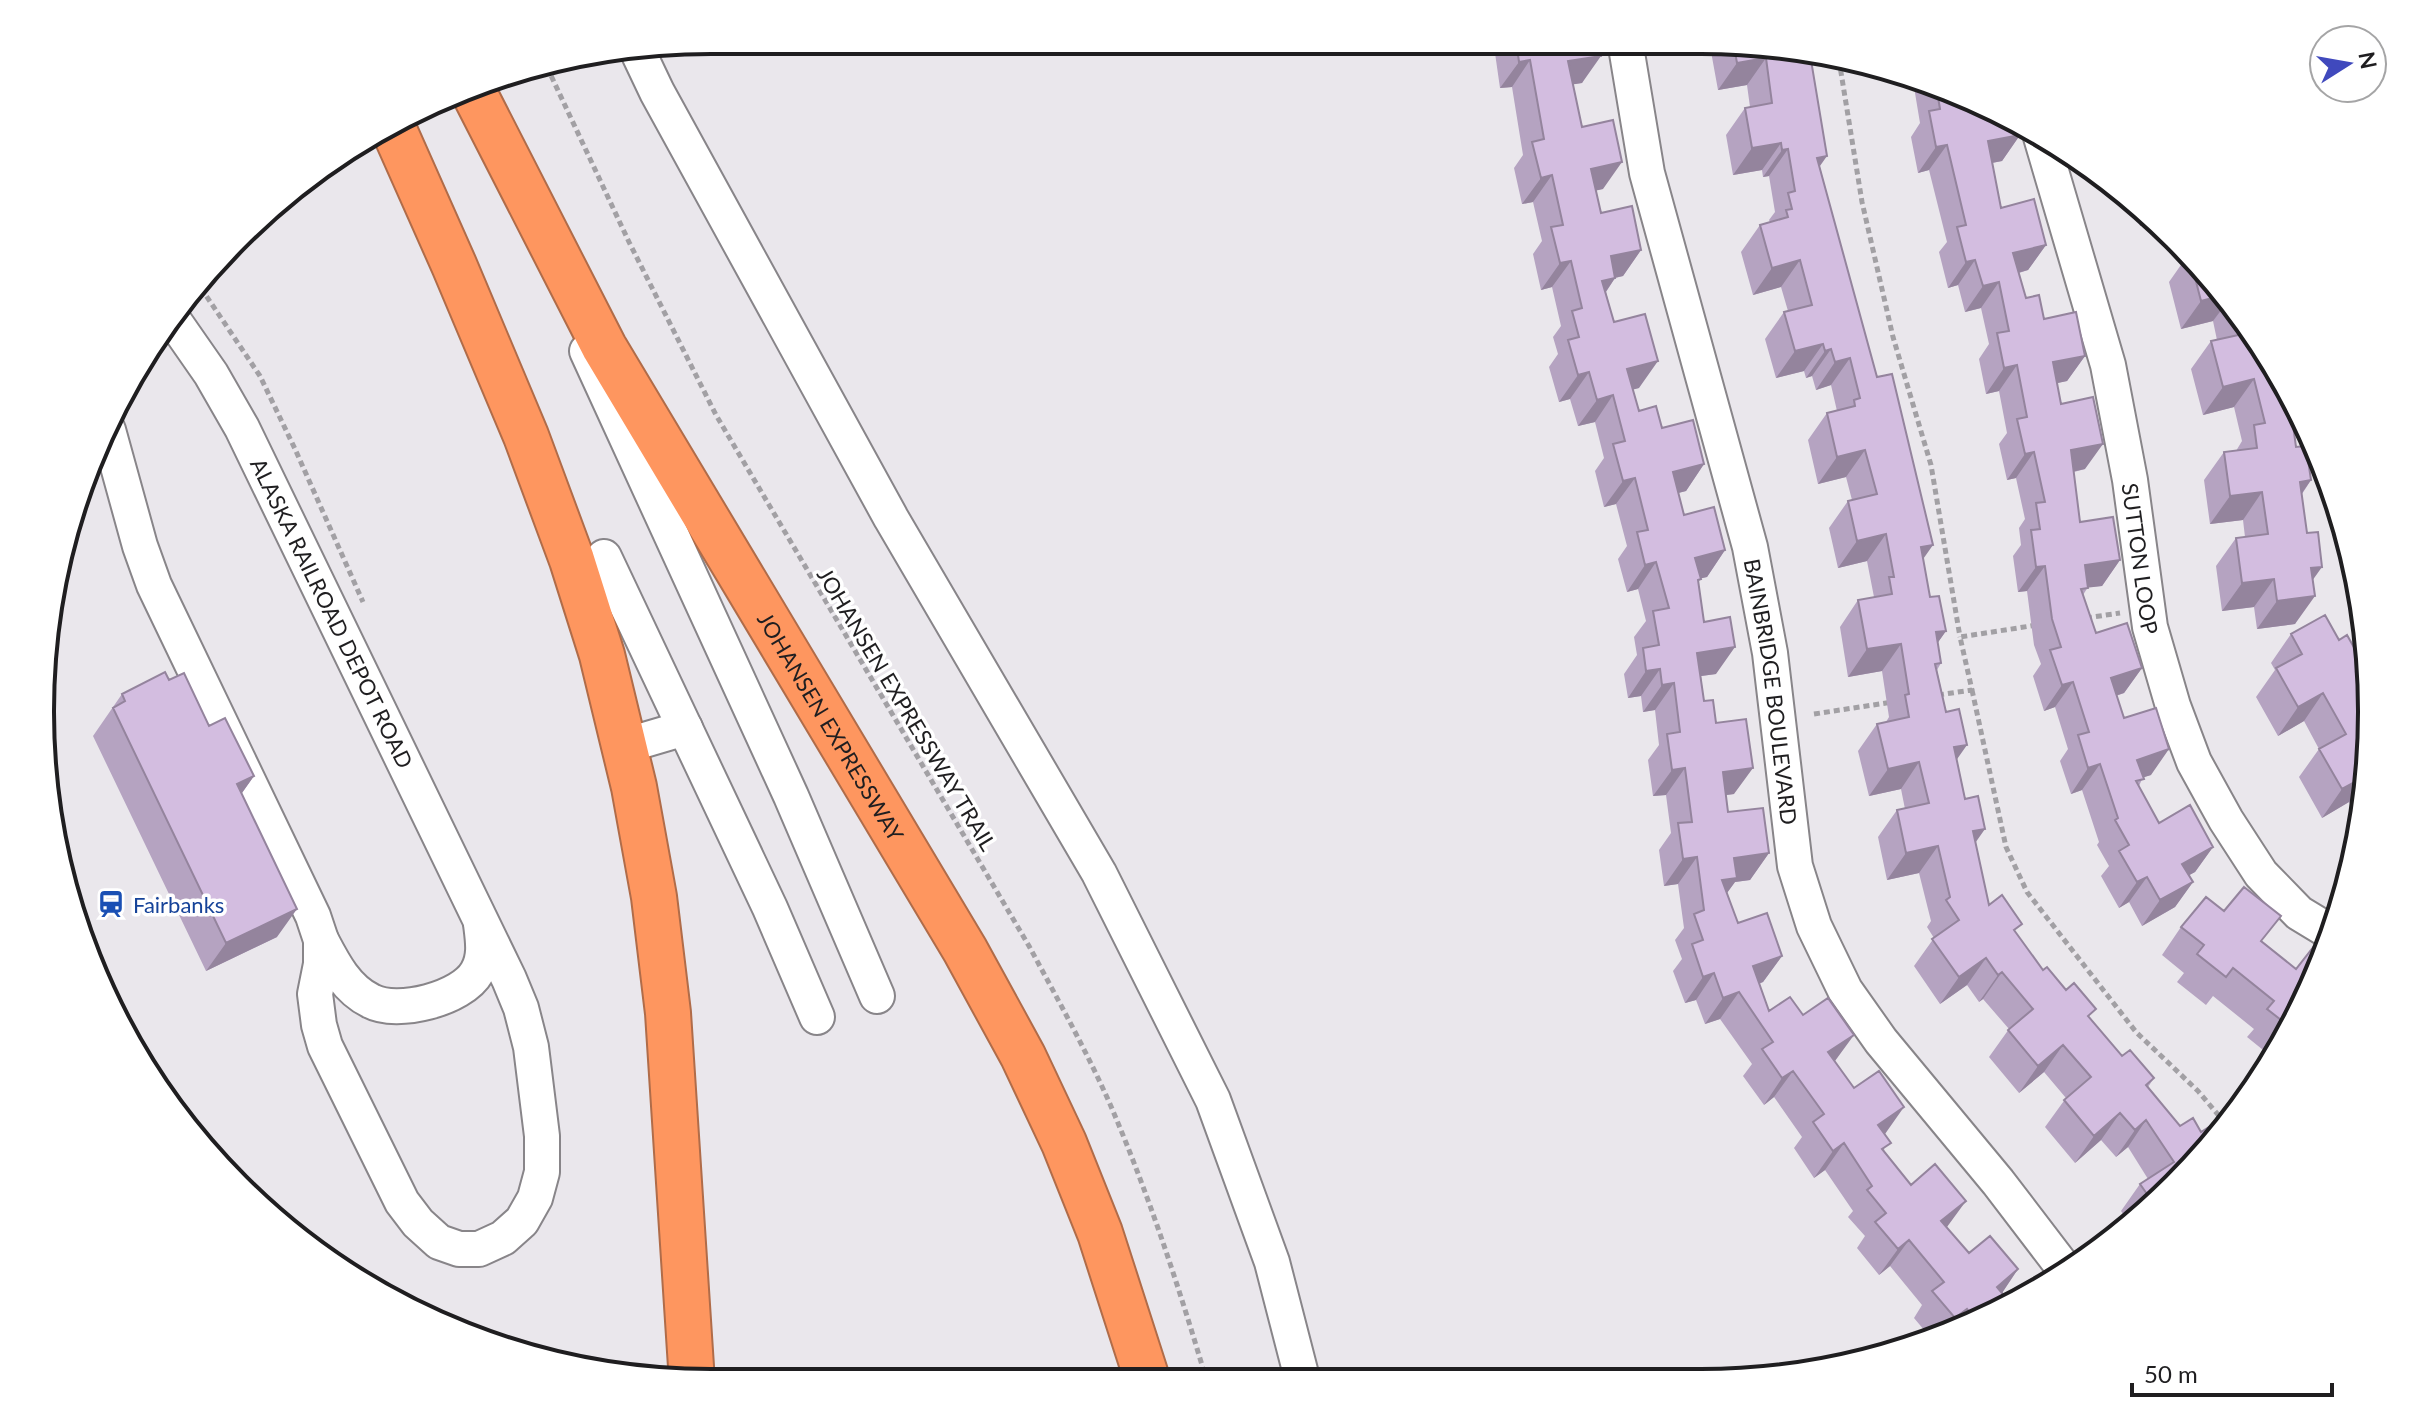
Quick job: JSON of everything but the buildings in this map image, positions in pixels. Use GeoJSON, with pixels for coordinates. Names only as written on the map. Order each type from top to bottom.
{"type":"FeatureCollection","features":[{"type":"Feature","properties":{"kind":"highway","name":"JOHANSEN EXPRESSWAY"},"geometry":{"type":"LineString","coordinates":[[476,98],[604,347],[965,950],[1023,1056],[1064,1143],[1095,1220],[1144,1369]]}},
{"type":"Feature","properties":{"kind":"highway"},"geometry":{"type":"LineString","coordinates":[[396,135],[531,450],[572,560],[593,627],[634,787],[654,897],[668,1013],[691,1369]]}},
{"type":"Feature","properties":{"kind":"street","name":"BAINBRIDGE BOULEVARD"},"geometry":{"type":"LineString","coordinates":[[1627,54],[1651,189],[1750,547],[1770,653],[1795,866],[1814,926],[1845,990],[1881,1041],[1998,1182],[2059,1262]]}},
{"type":"Feature","properties":{"kind":"street"},"geometry":{"type":"LineString","coordinates":[[641,58],[664,106],[891,518],[1099,873],[1213,1100],[1272,1262],[1300,1369]]}},
{"type":"Feature","properties":{"kind":"street"},"geometry":{"type":"LineString","coordinates":[[475,98],[611,405],[791,796],[877,996]]}},
{"type":"Feature","properties":{"kind":"street","name":"SUTTON LOOP"},"geometry":{"type":"LineString","coordinates":[[2045,152],[2108,365],[2130,480],[2150,627],[2178,720],[2194,762],[2219,809],[2261,874],[2299,913],[2322,927]]}},
{"type":"Feature","properties":{"kind":"street","name":"ALASKA RAILROAD DEPOT ROAD"},"geometry":{"type":"LineString","coordinates":[[178,327],[211,374],[242,428],[521,1008],[531,1047],[542,1136],[542,1172],[535,1198],[522,1221],[503,1238],[479,1249],[459,1249],[439,1242],[418,1223],[402,1202],[325,1046],[315,994],[321,964],[321,940]]}},
{"type":"Feature","properties":{"kind":"street","name":"ALASKA RAILROAD DEPOT ROAD"},"geometry":{"type":"LineString","coordinates":[[112,443],[154,585],[334,964],[358,994],[374,1003],[410,1006],[430,1002],[453,992],[476,975],[484,945],[479,916]]}},
{"type":"Feature","properties":{"kind":"street"},"geometry":{"type":"LineString","coordinates":[[604,557],[770,908],[817,1017]]}},
{"type":"Feature","properties":{"kind":"street"},"geometry":{"type":"LineString","coordinates":[[624,746],[685,728]]}},
{"type":"Feature","properties":{"kind":"path"},"geometry":{"type":"LineString","coordinates":[[1841,69],[1862,202],[1893,337],[1931,465],[1960,637],[2006,847],[2027,892],[2136,1032],[2198,1091],[2219,1116]]}},
{"type":"Feature","properties":{"kind":"path","name":"JOHANSEN EXPRESSWAY TRAIL"},"geometry":{"type":"LineString","coordinates":[[550,74],[649,284],[716,415],[1029,946],[1073,1027],[1109,1102],[1145,1191],[1173,1268],[1203,1369]]}},
{"type":"Feature","properties":{"kind":"path"},"geometry":{"type":"LineString","coordinates":[[205,293],[260,376],[367,610]]}},
{"type":"Feature","properties":{"kind":"path"},"geometry":{"type":"LineString","coordinates":[[2085,618],[2148,609]]}},
{"type":"Feature","properties":{"kind":"path"},"geometry":{"type":"LineString","coordinates":[[1960,637],[2038,625]]}},
{"type":"Feature","properties":{"kind":"path"},"geometry":{"type":"LineString","coordinates":[[1924,697],[1972,690]]}},
{"type":"Feature","properties":{"kind":"path"},"geometry":{"type":"LineString","coordinates":[[1814,714],[1893,702]]}},
{"type":"Feature","properties":{"kind":"place","name":"Fairbanks"},"geometry":{"type":"Point","coordinates":[111,904]}}]}
